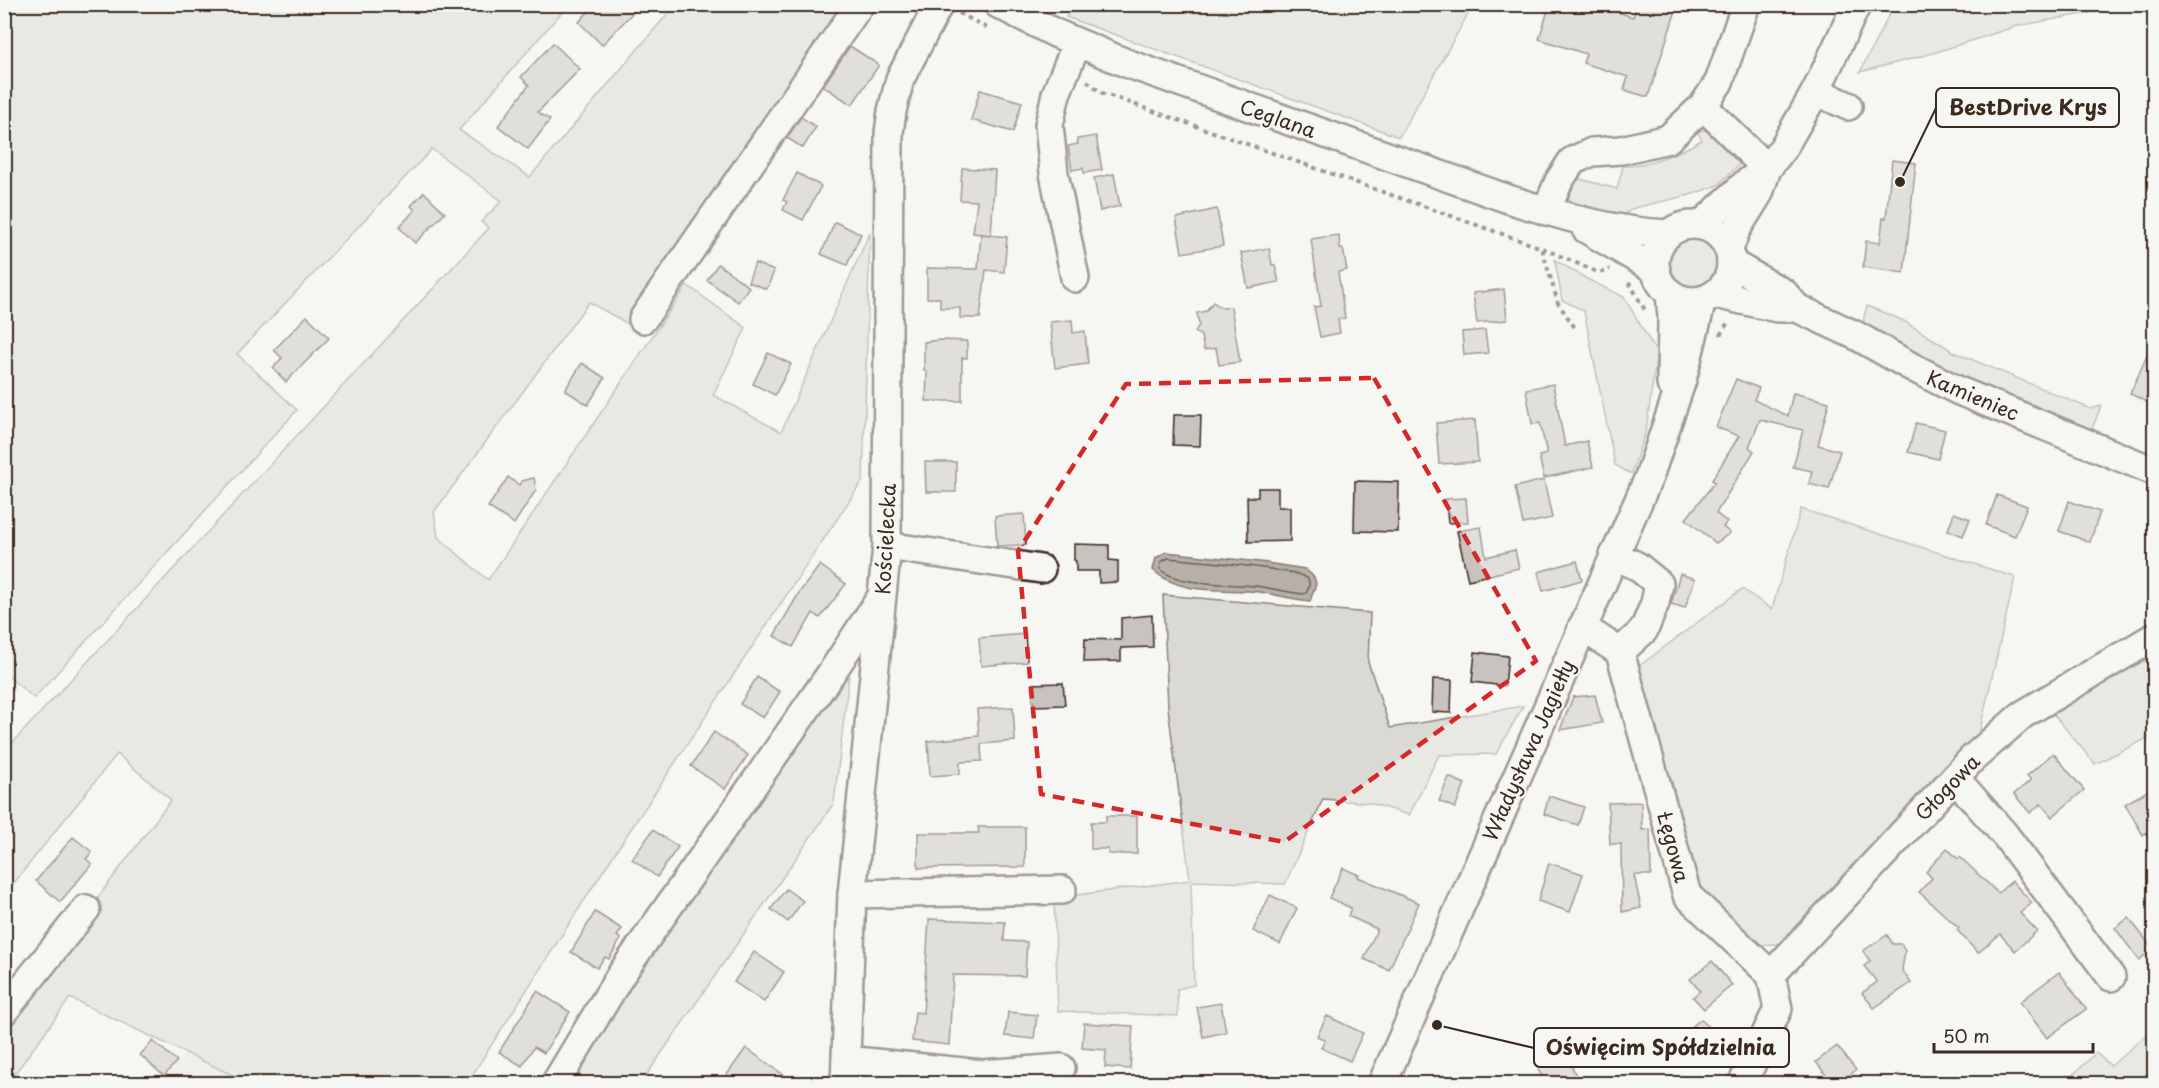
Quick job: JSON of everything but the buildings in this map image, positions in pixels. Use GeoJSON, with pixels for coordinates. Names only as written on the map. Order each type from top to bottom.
{"type":"FeatureCollection","features":[{"type":"Feature","properties":{"kind":"street"},"geometry":{"type":"LineString","coordinates":[[644,319],[860,4]]}},
{"type":"Feature","properties":{"kind":"street","name":"Kościelecka"},"geometry":{"type":"LineString","coordinates":[[846,1072],[852,894],[887,546],[889,134],[900,79],[939,4]]}},
{"type":"Feature","properties":{"kind":"street","name":"Ceglana"},"geometry":{"type":"LineString","coordinates":[[998,4],[1072,55],[1158,75],[1555,214],[1647,233],[1668,234]]}},
{"type":"Feature","properties":{"kind":"street"},"geometry":{"type":"LineString","coordinates":[[1555,214],[1559,181],[1572,161],[1592,152],[1621,150],[1668,139],[1702,106],[1719,82],[1746,4]]}},
{"type":"Feature","properties":{"kind":"street"},"geometry":{"type":"LineString","coordinates":[[1701,225],[1746,183],[1767,169],[1784,148],[1816,91],[1857,4]]}},
{"type":"Feature","properties":{"kind":"street"},"geometry":{"type":"LineString","coordinates":[[1072,55],[1056,94],[1049,125],[1054,173],[1075,278]]}},
{"type":"Feature","properties":{"kind":"street"},"geometry":{"type":"LineString","coordinates":[[1816,91],[1848,106]]}},
{"type":"Feature","properties":{"kind":"street"},"geometry":{"type":"LineString","coordinates":[[1702,106],[1767,169]]}},
{"type":"Feature","properties":{"kind":"street"},"geometry":{"type":"LineString","coordinates":[[1730,256],[1723,238],[1713,230],[1701,225],[1689,224],[1678,227],[1668,234],[1658,250],[1656,270],[1663,286],[1680,298],[1691,300],[1709,297],[1724,286],[1730,275],[1730,256],[1736,230],[1759,193],[1767,169]]}},
{"type":"Feature","properties":{"kind":"street","name":"Ceglana"},"geometry":{"type":"LineString","coordinates":[[1555,214],[1642,260],[1656,270]]}},
{"type":"Feature","properties":{"kind":"street","name":"Kamieniec"},"geometry":{"type":"LineString","coordinates":[[1730,256],[1784,293],[1797,308],[1857,336],[1959,391],[2154,471]]}},
{"type":"Feature","properties":{"kind":"street","name":"Władysława Jagiełły"},"geometry":{"type":"LineString","coordinates":[[1670,292],[1672,318],[1670,415]]}},
{"type":"Feature","properties":{"kind":"street","name":"Kamieniec"},"geometry":{"type":"LineString","coordinates":[[1709,297],[1777,308],[1797,308]]}},
{"type":"Feature","properties":{"kind":"street","name":"Władysława Jagiełły"},"geometry":{"type":"LineString","coordinates":[[1382,1083],[1652,471],[1709,297]]}},
{"type":"Feature","properties":{"kind":"street"},"geometry":{"type":"LineString","coordinates":[[887,546],[1041,569]]}},
{"type":"Feature","properties":{"kind":"street"},"geometry":{"type":"LineString","coordinates":[[1582,627],[1620,652],[1644,630],[1655,603],[1659,585],[1637,566],[1614,555]]}},
{"type":"Feature","properties":{"kind":"street"},"geometry":{"type":"LineString","coordinates":[[555,1083],[620,976],[832,672],[882,595]]}},
{"type":"Feature","properties":{"kind":"street","name":"Głogowa"},"geometry":{"type":"LineString","coordinates":[[1771,975],[1972,759],[2022,715],[2154,637]]}},
{"type":"Feature","properties":{"kind":"street","name":"Łęgowa"},"geometry":{"type":"LineString","coordinates":[[1620,652],[1687,895],[1771,975]]}},
{"type":"Feature","properties":{"kind":"street"},"geometry":{"type":"LineString","coordinates":[[1955,778],[2005,835],[2111,977]]}},
{"type":"Feature","properties":{"kind":"street"},"geometry":{"type":"LineString","coordinates":[[852,894],[1062,890]]}},
{"type":"Feature","properties":{"kind":"street"},"geometry":{"type":"LineString","coordinates":[[4,1011],[86,909]]}},
{"type":"Feature","properties":{"kind":"street"},"geometry":{"type":"LineString","coordinates":[[1742,1083],[1778,1009],[1771,975]]}},
{"type":"Feature","properties":{"kind":"street"},"geometry":{"type":"LineString","coordinates":[[846,1072],[982,1074],[1061,1068]]}},
{"type":"Feature","properties":{"kind":"path"},"geometry":{"type":"LineString","coordinates":[[1072,55],[1102,93],[1542,248],[1597,272],[1604,272],[1613,267]]}},
{"type":"Feature","properties":{"kind":"path"},"geometry":{"type":"LineString","coordinates":[[1542,248],[1558,303],[1575,328]]}},
{"type":"Feature","properties":{"kind":"path"},"geometry":{"type":"LineString","coordinates":[[1628,280],[1649,317]]}},
{"type":"Feature","properties":{"kind":"path"},"geometry":{"type":"LineString","coordinates":[[1719,335],[1732,319]]}},
{"type":"Feature","properties":{"kind":"path"},"geometry":{"type":"LineString","coordinates":[[2141,1083],[2154,1066]]}},
{"type":"Feature","properties":{"kind":"highlighted area"},"geometry":{"type":"Polygon","coordinates":[[[1374,378],[1536,661],[1284,842],[1041,794],[1018,551],[1126,384],[1374,378]]]}},
{"type":"Feature","properties":{"kind":"shaded area"},"geometry":{"type":"Polygon","coordinates":[[[2154,4],[2154,8],[2122,7],[2017,26],[1930,54],[1860,72],[1894,5],[2154,4]]]}},
{"type":"Feature","properties":{"kind":"shaded area"},"geometry":{"type":"Polygon","coordinates":[[[4,5],[568,5],[459,130],[530,177],[675,5],[852,5],[628,324],[589,302],[434,512],[438,537],[488,580],[687,285],[746,328],[713,395],[781,432],[870,232],[863,480],[603,871],[467,1083],[249,1083],[70,998],[8,1083],[5,1083],[5,1021],[171,800],[117,754],[5,894],[5,751],[489,228],[481,222],[502,201],[432,149],[237,354],[297,410],[34,698],[4,673],[4,5]]]}},
{"type":"Feature","properties":{"kind":"shaded area"},"geometry":{"type":"Polygon","coordinates":[[[1073,5],[1473,5],[1399,137],[1066,17],[1073,5]]]}},
{"type":"Feature","properties":{"kind":"shaded area"},"geometry":{"type":"Polygon","coordinates":[[[1709,130],[1718,136],[1740,164],[1718,185],[1690,195],[1634,208],[1620,217],[1573,202],[1567,197],[1576,178],[1617,189],[1623,166],[1654,161],[1673,154],[1702,140],[1697,131],[1709,130]]]}},
{"type":"Feature","properties":{"kind":"shaded area"},"geometry":{"type":"Polygon","coordinates":[[[1694,239],[1711,246],[1718,263],[1711,280],[1694,287],[1677,280],[1670,263],[1677,246],[1694,239]]]}},
{"type":"Feature","properties":{"kind":"shaded area"},"geometry":{"type":"Polygon","coordinates":[[[1555,260],[1624,297],[1657,353],[1646,430],[1631,474],[1615,465],[1584,311],[1562,300],[1555,260]]]}},
{"type":"Feature","properties":{"kind":"shaded area"},"geometry":{"type":"Polygon","coordinates":[[[1867,306],[1902,320],[1954,352],[2091,409],[2101,406],[2092,429],[1924,360],[1862,325],[1867,306]]]}},
{"type":"Feature","properties":{"kind":"shaded area"},"geometry":{"type":"Polygon","coordinates":[[[1801,509],[2015,577],[1979,734],[1792,943],[1758,945],[1698,888],[1634,670],[1742,589],[1772,609],[1801,509]]]}},
{"type":"Feature","properties":{"kind":"shaded area"},"geometry":{"type":"Polygon","coordinates":[[[1163,595],[1370,613],[1368,662],[1390,728],[1523,706],[1496,754],[1439,755],[1409,815],[1370,803],[1323,799],[1285,884],[1191,881],[1194,985],[1177,989],[1178,1016],[1058,1011],[1054,898],[1190,880],[1168,707],[1163,595]]]}},
{"type":"Feature","properties":{"kind":"shaded area"},"geometry":{"type":"Polygon","coordinates":[[[2154,649],[2154,735],[2095,764],[2050,710],[2154,649]]]}},
{"type":"Feature","properties":{"kind":"shaded area"},"geometry":{"type":"Polygon","coordinates":[[[852,650],[834,803],[641,1083],[564,1084],[852,650]]]}},
{"type":"Feature","properties":{"kind":"shaded area"},"geometry":{"type":"Polygon","coordinates":[[[2154,1028],[2154,1083],[2064,1083],[2096,1053],[2111,1066],[2154,1028]]]}},
{"type":"Feature","properties":{"kind":"shaded area"},"geometry":{"type":"Polygon","coordinates":[[[186,1053],[240,1079],[236,1083],[159,1084],[186,1053]]]}},
{"type":"Feature","properties":{"kind":"water"},"geometry":{"type":"Polygon","coordinates":[[[1166,552],[1305,569],[1314,577],[1316,584],[1310,601],[1260,592],[1189,587],[1176,584],[1153,570],[1156,558],[1166,552]]]}},
{"type":"Feature","properties":{"kind":"place","name":"BestDrive Krys"},"geometry":{"type":"Point","coordinates":[1900,182]}},
{"type":"Feature","properties":{"kind":"place","name":"Oświęcim Spółdzielnia"},"geometry":{"type":"Point","coordinates":[1437,1025]}}]}
